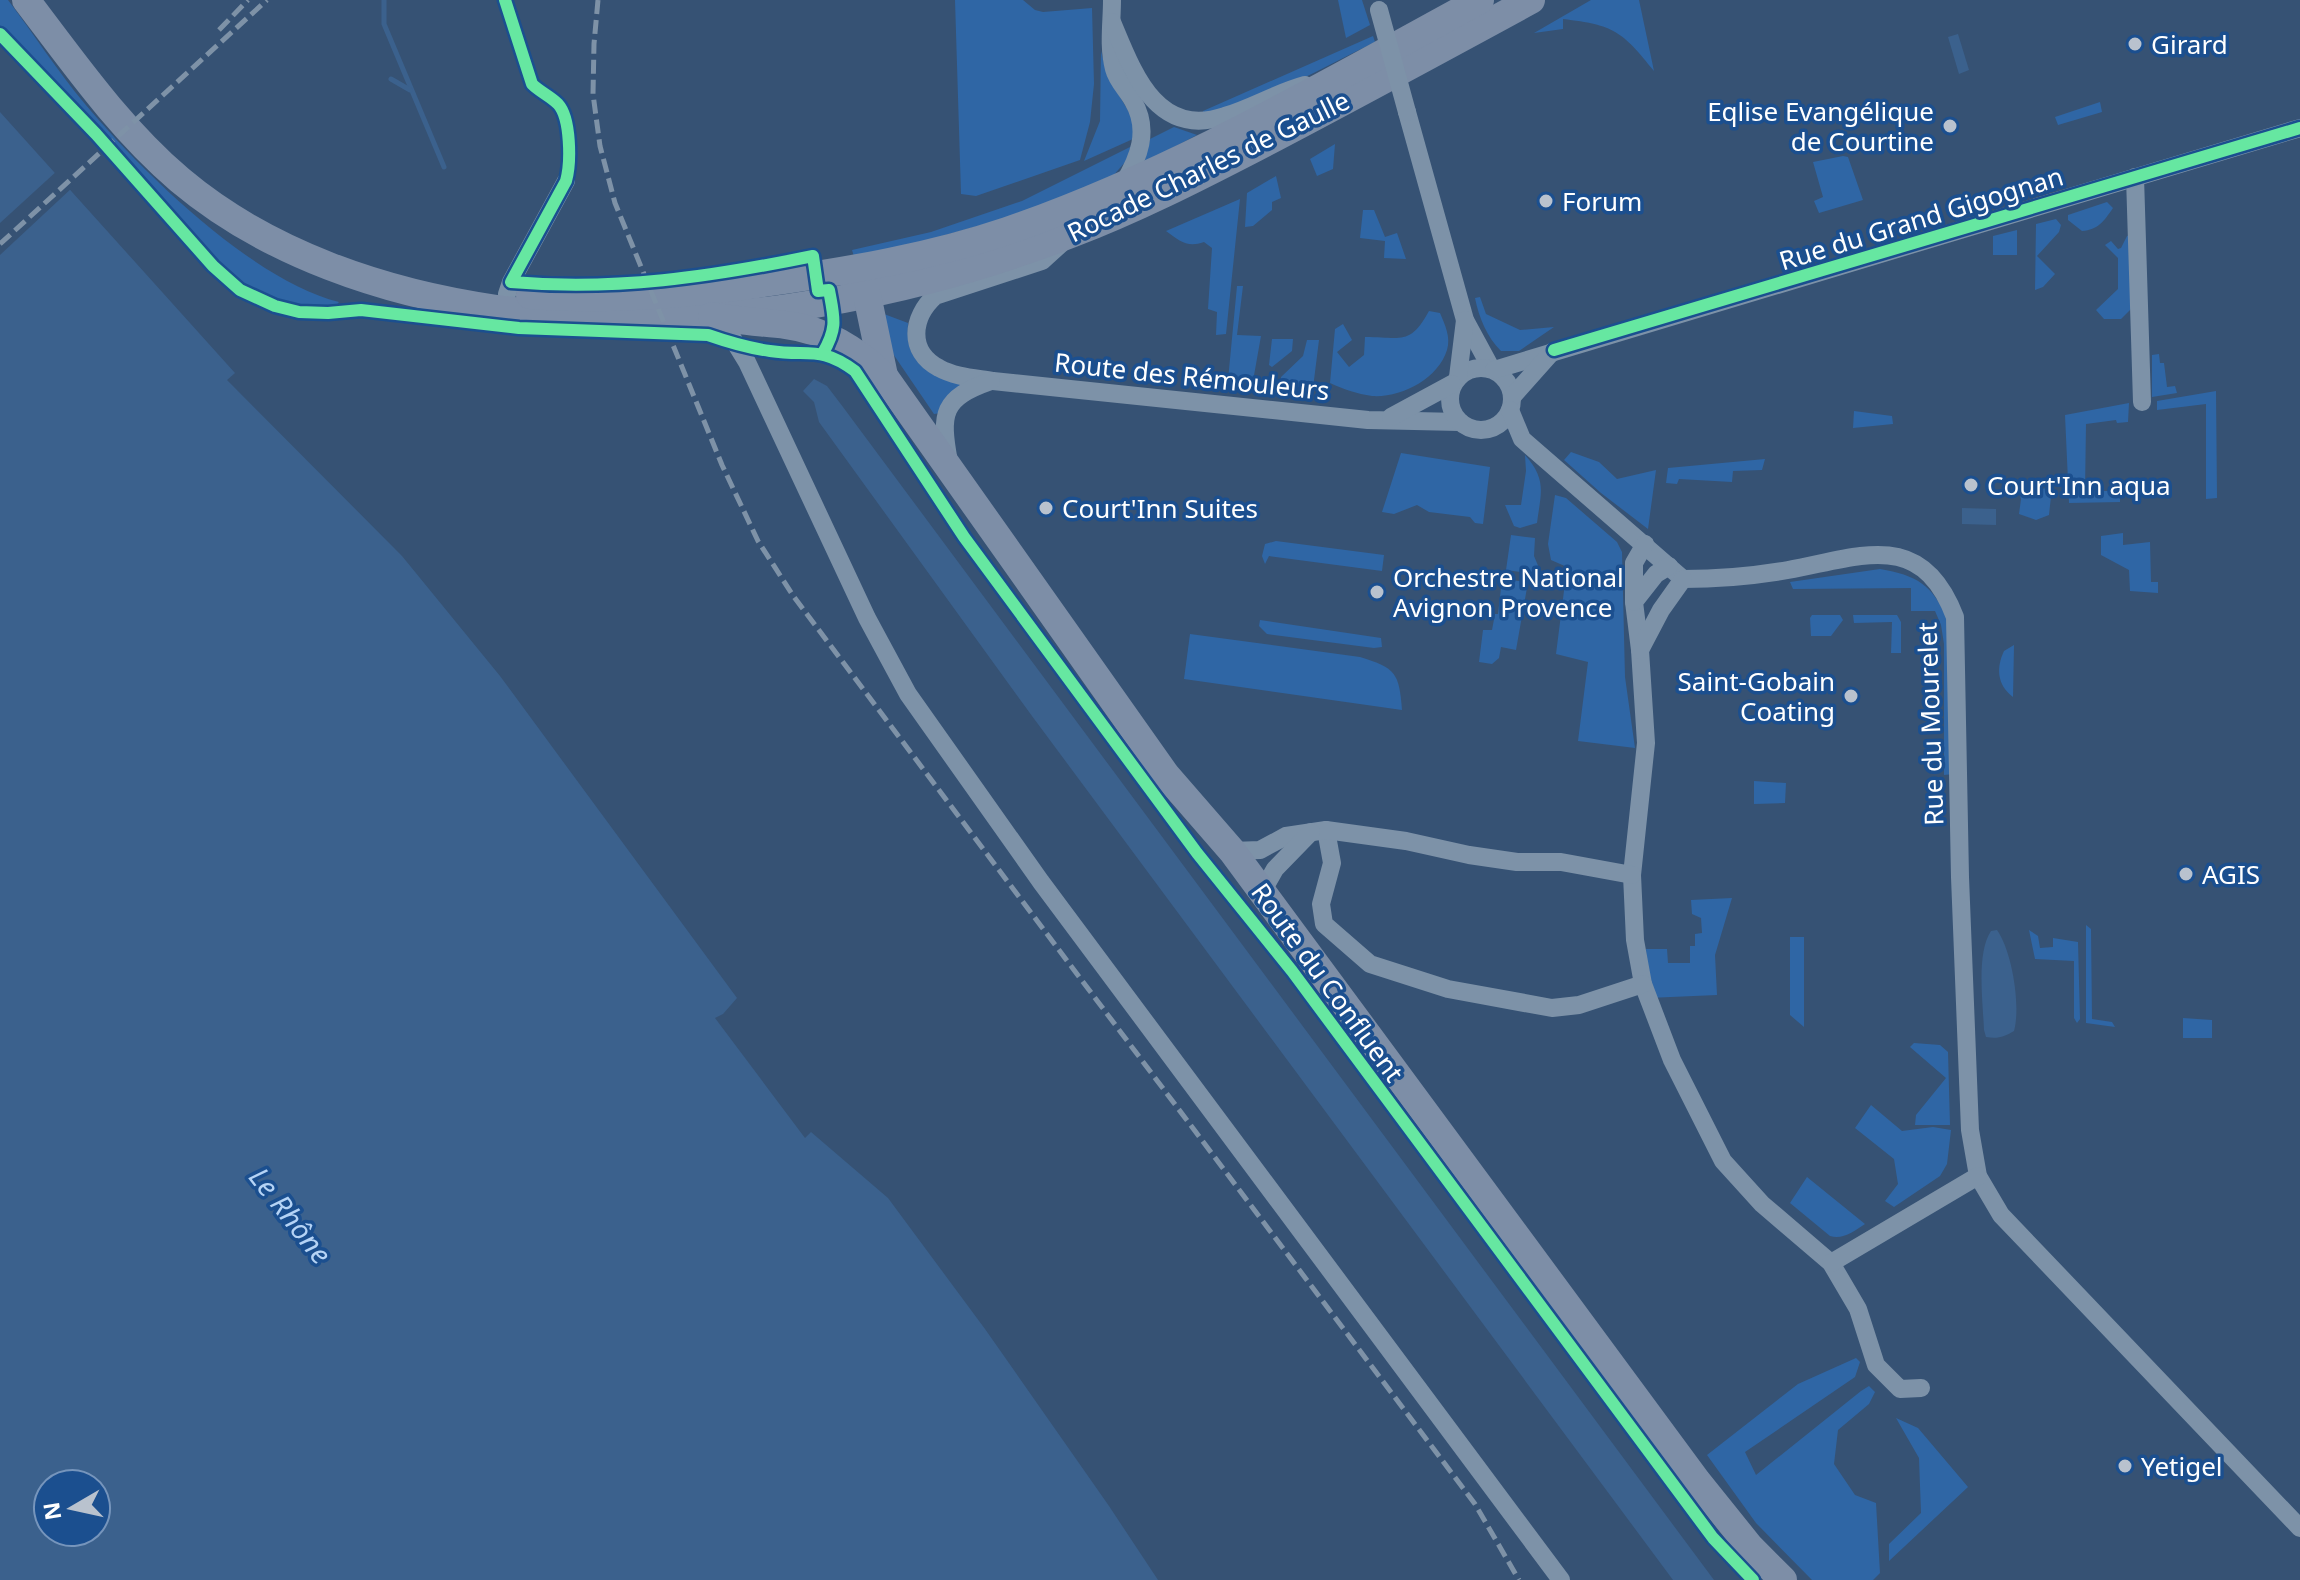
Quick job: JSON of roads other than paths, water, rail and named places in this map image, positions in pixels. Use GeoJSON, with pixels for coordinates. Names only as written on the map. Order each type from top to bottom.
{"type":"FeatureCollection","features":[{"type":"Feature","properties":{"kind":"main road","name":"Rocade Charles de Gaulle"},"geometry":{"type":"LineString","coordinates":[[26,0],[106,105],[153,155],[183,182],[270,240],[369,280],[466,305],[609,319],[720,323],[1000,260],[1074,233],[1203,175],[1531,0]]}},
{"type":"Feature","properties":{"kind":"main road","name":"Rocade Charles de Gaulle"},"geometry":{"type":"LineString","coordinates":[[50,0],[111,84],[187,164],[217,187],[301,235],[362,261],[437,282],[507,294],[611,297],[728,289],[827,274],[906,260],[1005,232],[1123,184],[1201,147],[1480,0]]}},
{"type":"Feature","properties":{"kind":"main road"},"geometry":{"type":"LineString","coordinates":[[862,356],[850,316],[859,294],[878,277],[953,259],[1005,232]]}},
{"type":"Feature","properties":{"kind":"main road"},"geometry":{"type":"LineString","coordinates":[[827,274],[848,280],[859,294],[884,376]]}},
{"type":"Feature","properties":{"kind":"main road"},"geometry":{"type":"LineString","coordinates":[[720,323],[788,325],[819,333],[862,356],[884,376]]}},
{"type":"Feature","properties":{"kind":"main road","name":"Route du Confluent"},"geometry":{"type":"LineString","coordinates":[[884,376],[1166,775],[1232,851],[1697,1481],[1750,1547],[1783,1580]]}},
{"type":"Feature","properties":{"kind":"street"},"geometry":{"type":"LineString","coordinates":[[1112,0],[1110,47],[1115,74],[1135,103],[1141,129],[1139,156],[1123,184]]}},
{"type":"Feature","properties":{"kind":"street"},"geometry":{"type":"LineString","coordinates":[[1378,5],[1465,320],[1492,369],[1507,381],[1522,439]]}},
{"type":"Feature","properties":{"kind":"street"},"geometry":{"type":"LineString","coordinates":[[1112,22],[1136,78],[1160,108],[1180,118],[1200,121],[1224,116],[1279,92],[1337,77]]}},
{"type":"Feature","properties":{"kind":"street","name":"Rue du Grand Gigognan"},"geometry":{"type":"LineString","coordinates":[[1492,369],[2300,128]]}},
{"type":"Feature","properties":{"kind":"street"},"geometry":{"type":"LineString","coordinates":[[2135,177],[2142,402]]}},
{"type":"Feature","properties":{"kind":"street"},"geometry":{"type":"LineString","coordinates":[[507,294],[566,181]]}},
{"type":"Feature","properties":{"kind":"street","name":"Route des Rémouleurs"},"geometry":{"type":"LineString","coordinates":[[1074,233],[1042,261],[935,296],[923,306],[918,317],[916,331],[923,355],[931,364],[954,374],[993,381],[1233,407],[1385,420],[1460,422]]}},
{"type":"Feature","properties":{"kind":"street"},"geometry":{"type":"LineString","coordinates":[[1465,320],[1450,405],[1460,422],[1478,430],[1488,429],[1522,439],[1683,579],[1661,610],[1640,650]]}},
{"type":"Feature","properties":{"kind":"street"},"geometry":{"type":"LineString","coordinates":[[720,323],[747,362],[867,618],[908,694],[1041,882],[1561,1580]]}},
{"type":"Feature","properties":{"kind":"street"},"geometry":{"type":"LineString","coordinates":[[1488,429],[1501,422],[1511,403],[1554,350]]}},
{"type":"Feature","properties":{"kind":"street"},"geometry":{"type":"LineString","coordinates":[[1385,420],[1473,368],[1492,369]]}},
{"type":"Feature","properties":{"kind":"street"},"geometry":{"type":"LineString","coordinates":[[950,469],[944,421],[951,405],[963,391],[993,381]]}},
{"type":"Feature","properties":{"kind":"street"},"geometry":{"type":"LineString","coordinates":[[1645,544],[1634,563],[1634,602],[1646,743],[1632,875],[1635,940],[1643,984],[1672,1060],[1723,1161],[1762,1204],[1831,1263],[1858,1309],[1876,1365],[1900,1389],[1921,1388]]}},
{"type":"Feature","properties":{"kind":"street","name":"Rue du Mourelet"},"geometry":{"type":"LineString","coordinates":[[1683,579],[1745,577],[1881,554],[1912,561],[1928,571],[1947,596],[1955,617],[1962,938],[1970,1130],[1978,1176]]}},
{"type":"Feature","properties":{"kind":"street"},"geometry":{"type":"LineString","coordinates":[[1634,602],[1656,574],[1669,566]]}},
{"type":"Feature","properties":{"kind":"street"},"geometry":{"type":"LineString","coordinates":[[1262,892],[1275,869],[1318,831]]}},
{"type":"Feature","properties":{"kind":"street"},"geometry":{"type":"LineString","coordinates":[[1318,831],[1332,863],[1321,904],[1324,924],[1370,964],[1448,989],[1552,1008],[1579,1005],[1643,984]]}},
{"type":"Feature","properties":{"kind":"street"},"geometry":{"type":"LineString","coordinates":[[1232,851],[1260,850],[1286,836],[1318,831],[1406,841],[1493,859],[1561,862],[1632,875]]}},
{"type":"Feature","properties":{"kind":"street"},"geometry":{"type":"LineString","coordinates":[[1831,1263],[1978,1176],[2001,1215],[2300,1528]]}},
{"type":"Feature","properties":{"kind":"water"},"geometry":{"type":"Polygon","coordinates":[[[1958,34],[1969,70],[1959,74],[1948,37],[1958,34]]]}},
{"type":"Feature","properties":{"kind":"water","name":"Le Rhône"},"geometry":{"type":"Polygon","coordinates":[[[0,112],[235,373],[227,380],[402,556],[500,676],[737,998],[723,1014],[715,1018],[805,1138],[811,1132],[888,1198],[985,1329],[1158,1580],[0,1580],[0,112]]]}},
{"type":"Feature","properties":{"kind":"water"},"geometry":{"type":"Polygon","coordinates":[[[814,379],[827,386],[843,407],[1714,1580],[1673,1580],[1032,716],[819,422],[814,402],[803,391],[814,379]]]}},
{"type":"Feature","properties":{"kind":"water"},"geometry":{"type":"Polygon","coordinates":[[[1962,508],[1996,509],[1996,525],[1962,524],[1962,508]]]}},
{"type":"Feature","properties":{"kind":"water"},"geometry":{"type":"Polygon","coordinates":[[[1997,930],[2011,965],[2016,1020],[2014,1031],[1994,1038],[1986,1037],[1984,1030],[1982,979],[1986,940],[1991,931],[1997,930]]]}},
{"type":"Feature","properties":{"kind":"waterway"},"geometry":{"type":"LineString","coordinates":[[384,0],[384,24],[444,167]]}},
{"type":"Feature","properties":{"kind":"waterway"},"geometry":{"type":"LineString","coordinates":[[391,79],[410,90]]}},
{"type":"Feature","properties":{"kind":"railway"},"geometry":{"type":"LineString","coordinates":[[219,30],[248,0]]}},
{"type":"Feature","properties":{"kind":"railway"},"geometry":{"type":"LineString","coordinates":[[0,244],[267,0]]}},
{"type":"Feature","properties":{"kind":"railway"},"geometry":{"type":"LineString","coordinates":[[598,0],[593,94],[600,146],[615,203],[722,465],[758,541],[794,597],[1475,1504],[1519,1580]]}},
{"type":"Feature","properties":{"kind":"place","name":"Girard"},"geometry":{"type":"Point","coordinates":[2135,44]}},
{"type":"Feature","properties":{"kind":"place","name":"Eqlise Evangélique de Courtine"},"geometry":{"type":"Point","coordinates":[1950,126]}},
{"type":"Feature","properties":{"kind":"place","name":"Forum"},"geometry":{"type":"Point","coordinates":[1546,201]}},
{"type":"Feature","properties":{"kind":"place","name":"Court'Inn aqua"},"geometry":{"type":"Point","coordinates":[1971,485]}},
{"type":"Feature","properties":{"kind":"place","name":"Court'Inn Suites"},"geometry":{"type":"Point","coordinates":[1046,508]}},
{"type":"Feature","properties":{"kind":"place","name":"Orchestre National Avignon Provence"},"geometry":{"type":"Point","coordinates":[1377,592]}},
{"type":"Feature","properties":{"kind":"place","name":"Saint-Gobain Coating"},"geometry":{"type":"Point","coordinates":[1851,696]}},
{"type":"Feature","properties":{"kind":"place","name":"AGIS"},"geometry":{"type":"Point","coordinates":[2186,874]}},
{"type":"Feature","properties":{"kind":"place","name":"Yetigel"},"geometry":{"type":"Point","coordinates":[2125,1466]}}]}
